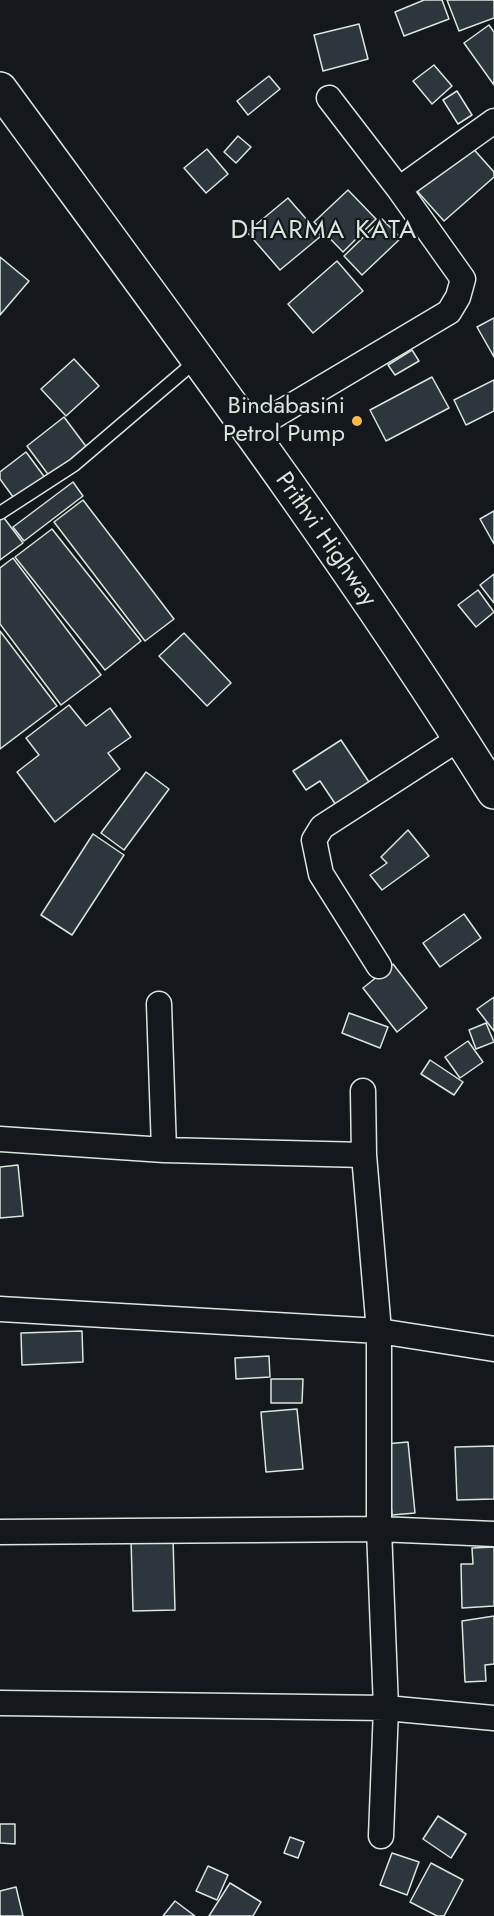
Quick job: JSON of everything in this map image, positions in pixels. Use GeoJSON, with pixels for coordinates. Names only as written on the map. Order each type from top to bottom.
{"type":"FeatureCollection","features":[{"type":"Feature","properties":{"kind":"highway","name":"Prithvi Highway"},"geometry":{"type":"LineString","coordinates":[[0,89],[249,431],[416,670],[494,792]]}},
{"type":"Feature","properties":{"kind":"street"},"geometry":{"type":"LineString","coordinates":[[249,431],[449,312],[458,297],[463,279],[399,189],[329,98]]}},
{"type":"Feature","properties":{"kind":"street"},"geometry":{"type":"LineString","coordinates":[[399,189],[494,121]]}},
{"type":"Feature","properties":{"kind":"street"},"geometry":{"type":"LineString","coordinates":[[379,966],[321,874],[314,840],[321,827],[460,738]]}},
{"type":"Feature","properties":{"kind":"street"},"geometry":{"type":"LineString","coordinates":[[159,1004],[164,1150]]}},
{"type":"Feature","properties":{"kind":"street"},"geometry":{"type":"LineString","coordinates":[[363,1091],[364,1155],[379,1331],[379,1529],[386,1708],[381,1836]]}},
{"type":"Feature","properties":{"kind":"street"},"geometry":{"type":"LineString","coordinates":[[0,1139],[164,1150],[364,1155]]}},
{"type":"Feature","properties":{"kind":"street"},"geometry":{"type":"LineString","coordinates":[[0,1309],[379,1331],[494,1349]]}},
{"type":"Feature","properties":{"kind":"street"},"geometry":{"type":"LineString","coordinates":[[0,1532],[379,1529],[494,1534]]}},
{"type":"Feature","properties":{"kind":"street"},"geometry":{"type":"LineString","coordinates":[[0,1703],[386,1708],[494,1718]]}},
{"type":"Feature","properties":{"kind":"lane"},"geometry":{"type":"LineString","coordinates":[[0,513],[74,465],[198,360]]}},
{"type":"Feature","properties":{"kind":"building"},"geometry":{"type":"Polygon","coordinates":[[[424,0],[442,0],[449,19],[404,36],[395,12],[424,0]]]}},
{"type":"Feature","properties":{"kind":"building"},"geometry":{"type":"Polygon","coordinates":[[[447,0],[494,0],[494,18],[459,31],[447,0]]]}},
{"type":"Feature","properties":{"kind":"building"},"geometry":{"type":"Polygon","coordinates":[[[359,24],[368,59],[323,71],[314,35],[359,24]]]}},
{"type":"Feature","properties":{"kind":"building"},"geometry":{"type":"Polygon","coordinates":[[[489,25],[494,32],[494,85],[464,43],[489,25]]]}},
{"type":"Feature","properties":{"kind":"building"},"geometry":{"type":"Polygon","coordinates":[[[434,65],[452,86],[432,104],[413,81],[434,65]]]}},
{"type":"Feature","properties":{"kind":"building"},"geometry":{"type":"Polygon","coordinates":[[[269,76],[280,89],[248,115],[237,101],[269,76]]]}},
{"type":"Feature","properties":{"kind":"building"},"geometry":{"type":"Polygon","coordinates":[[[457,91],[472,115],[458,124],[443,100],[457,91]]]}},
{"type":"Feature","properties":{"kind":"building"},"geometry":{"type":"Polygon","coordinates":[[[238,136],[251,147],[236,163],[224,152],[238,136]]]}},
{"type":"Feature","properties":{"kind":"building"},"geometry":{"type":"Polygon","coordinates":[[[469,144],[494,172],[494,177],[444,221],[417,191],[469,144]]]}},
{"type":"Feature","properties":{"kind":"building"},"geometry":{"type":"Polygon","coordinates":[[[207,149],[228,174],[206,193],[184,168],[207,149]]]}},
{"type":"Feature","properties":{"kind":"building"},"geometry":{"type":"Polygon","coordinates":[[[348,190],[376,219],[343,252],[314,222],[348,190]]]}},
{"type":"Feature","properties":{"kind":"building"},"geometry":{"type":"Polygon","coordinates":[[[288,198],[321,236],[280,270],[247,232],[288,198]]]}},
{"type":"Feature","properties":{"kind":"building"},"geometry":{"type":"Polygon","coordinates":[[[382,219],[401,238],[362,275],[344,256],[382,219]]]}},
{"type":"Feature","properties":{"kind":"building"},"geometry":{"type":"Polygon","coordinates":[[[0,257],[29,281],[0,315],[0,257]]]}},
{"type":"Feature","properties":{"kind":"building"},"geometry":{"type":"Polygon","coordinates":[[[337,261],[363,291],[313,333],[288,304],[337,261]]]}},
{"type":"Feature","properties":{"kind":"building"},"geometry":{"type":"Polygon","coordinates":[[[494,318],[494,357],[477,327],[494,318]]]}},
{"type":"Feature","properties":{"kind":"building"},"geometry":{"type":"Polygon","coordinates":[[[412,350],[419,361],[395,375],[388,365],[412,350]]]}},
{"type":"Feature","properties":{"kind":"building"},"geometry":{"type":"Polygon","coordinates":[[[74,359],[99,386],[66,416],[41,389],[74,359]]]}},
{"type":"Feature","properties":{"kind":"building"},"geometry":{"type":"Polygon","coordinates":[[[432,377],[449,408],[386,441],[370,410],[432,377]]]}},
{"type":"Feature","properties":{"kind":"building"},"geometry":{"type":"Polygon","coordinates":[[[494,380],[494,411],[466,425],[454,400],[494,380]]]}},
{"type":"Feature","properties":{"kind":"building"},"geometry":{"type":"Polygon","coordinates":[[[64,417],[88,449],[50,477],[27,446],[64,417]]]}},
{"type":"Feature","properties":{"kind":"building"},"geometry":{"type":"Polygon","coordinates":[[[26,452],[46,479],[16,501],[0,479],[0,472],[26,452]]]}},
{"type":"Feature","properties":{"kind":"building"},"geometry":{"type":"Polygon","coordinates":[[[73,482],[83,496],[24,541],[13,527],[73,482]]]}},
{"type":"Feature","properties":{"kind":"building"},"geometry":{"type":"Polygon","coordinates":[[[83,500],[174,619],[145,641],[54,522],[83,500]]]}},
{"type":"Feature","properties":{"kind":"building"},"geometry":{"type":"Polygon","coordinates":[[[494,511],[494,544],[480,519],[494,511]]]}},
{"type":"Feature","properties":{"kind":"building"},"geometry":{"type":"Polygon","coordinates":[[[0,515],[23,543],[0,560],[0,515]]]}},
{"type":"Feature","properties":{"kind":"building"},"geometry":{"type":"Polygon","coordinates":[[[52,529],[141,641],[105,670],[15,557],[52,529]]]}},
{"type":"Feature","properties":{"kind":"building"},"geometry":{"type":"Polygon","coordinates":[[[13,558],[101,675],[61,705],[0,624],[0,568],[13,558]]]}},
{"type":"Feature","properties":{"kind":"building"},"geometry":{"type":"Polygon","coordinates":[[[494,574],[494,603],[480,585],[494,574]]]}},
{"type":"Feature","properties":{"kind":"building"},"geometry":{"type":"Polygon","coordinates":[[[478,590],[494,612],[476,627],[458,605],[478,590]]]}},
{"type":"Feature","properties":{"kind":"building"},"geometry":{"type":"Polygon","coordinates":[[[0,631],[57,706],[0,749],[0,631]]]}},
{"type":"Feature","properties":{"kind":"building"},"geometry":{"type":"Polygon","coordinates":[[[184,633],[231,683],[207,706],[159,656],[184,633]]]}},
{"type":"Feature","properties":{"kind":"building"},"geometry":{"type":"Polygon","coordinates":[[[69,705],[86,726],[110,708],[131,737],[108,753],[120,769],[55,822],[17,772],[39,755],[26,738],[69,705]]]}},
{"type":"Feature","properties":{"kind":"building"},"geometry":{"type":"Polygon","coordinates":[[[341,740],[369,782],[336,805],[320,781],[306,790],[293,771],[341,740]]]}},
{"type":"Feature","properties":{"kind":"building"},"geometry":{"type":"Polygon","coordinates":[[[146,772],[169,789],[124,850],[101,833],[146,772]]]}},
{"type":"Feature","properties":{"kind":"building"},"geometry":{"type":"Polygon","coordinates":[[[408,830],[429,856],[382,890],[370,875],[387,863],[381,857],[408,830]]]}},
{"type":"Feature","properties":{"kind":"building"},"geometry":{"type":"Polygon","coordinates":[[[93,834],[124,855],[72,935],[41,915],[93,834]]]}},
{"type":"Feature","properties":{"kind":"building"},"geometry":{"type":"Polygon","coordinates":[[[464,914],[481,938],[440,967],[423,943],[464,914]]]}},
{"type":"Feature","properties":{"kind":"building"},"geometry":{"type":"Polygon","coordinates":[[[393,964],[427,1008],[397,1032],[363,988],[393,964]]]}},
{"type":"Feature","properties":{"kind":"building"},"geometry":{"type":"Polygon","coordinates":[[[494,997],[494,1031],[477,1009],[494,997]]]}},
{"type":"Feature","properties":{"kind":"building"},"geometry":{"type":"Polygon","coordinates":[[[349,1013],[388,1027],[380,1048],[342,1033],[349,1013]]]}},
{"type":"Feature","properties":{"kind":"building"},"geometry":{"type":"Polygon","coordinates":[[[486,1023],[494,1042],[476,1049],[469,1030],[486,1023]]]}},
{"type":"Feature","properties":{"kind":"building"},"geometry":{"type":"Polygon","coordinates":[[[468,1041],[483,1062],[460,1078],[445,1057],[468,1041]]]}},
{"type":"Feature","properties":{"kind":"building"},"geometry":{"type":"Polygon","coordinates":[[[430,1060],[463,1082],[454,1095],[421,1074],[430,1060]]]}},
{"type":"Feature","properties":{"kind":"building"},"geometry":{"type":"Polygon","coordinates":[[[18,1165],[23,1216],[0,1218],[0,1167],[18,1165]]]}},
{"type":"Feature","properties":{"kind":"building"},"geometry":{"type":"Polygon","coordinates":[[[82,1331],[83,1362],[22,1365],[21,1333],[82,1331]]]}},
{"type":"Feature","properties":{"kind":"building"},"geometry":{"type":"Polygon","coordinates":[[[269,1356],[270,1377],[236,1379],[235,1358],[269,1356]]]}},
{"type":"Feature","properties":{"kind":"building"},"geometry":{"type":"Polygon","coordinates":[[[271,1379],[303,1379],[302,1403],[271,1403],[271,1379]]]}},
{"type":"Feature","properties":{"kind":"building"},"geometry":{"type":"Polygon","coordinates":[[[297,1409],[303,1469],[266,1472],[261,1412],[297,1409]]]}},
{"type":"Feature","properties":{"kind":"building"},"geometry":{"type":"Polygon","coordinates":[[[408,1442],[415,1513],[392,1515],[385,1444],[408,1442]]]}},
{"type":"Feature","properties":{"kind":"building"},"geometry":{"type":"Polygon","coordinates":[[[494,1446],[494,1499],[457,1500],[455,1447],[494,1446]]]}},
{"type":"Feature","properties":{"kind":"building"},"geometry":{"type":"Polygon","coordinates":[[[173,1538],[175,1610],[133,1611],[131,1539],[173,1538]]]}},
{"type":"Feature","properties":{"kind":"building"},"geometry":{"type":"Polygon","coordinates":[[[494,1547],[494,1606],[462,1608],[461,1564],[473,1564],[472,1548],[494,1547]]]}},
{"type":"Feature","properties":{"kind":"building"},"geometry":{"type":"Polygon","coordinates":[[[494,1616],[494,1664],[485,1665],[486,1681],[465,1682],[462,1621],[494,1616]]]}},
{"type":"Feature","properties":{"kind":"building"},"geometry":{"type":"Polygon","coordinates":[[[438,1816],[466,1834],[451,1858],[423,1839],[438,1816]]]}},
{"type":"Feature","properties":{"kind":"building"},"geometry":{"type":"Polygon","coordinates":[[[0,1824],[15,1824],[15,1844],[0,1843],[0,1824]]]}},
{"type":"Feature","properties":{"kind":"building"},"geometry":{"type":"Polygon","coordinates":[[[290,1837],[304,1842],[298,1858],[284,1853],[290,1837]]]}},
{"type":"Feature","properties":{"kind":"building"},"geometry":{"type":"Polygon","coordinates":[[[392,1853],[419,1862],[407,1895],[380,1885],[392,1853]]]}},
{"type":"Feature","properties":{"kind":"building"},"geometry":{"type":"Polygon","coordinates":[[[431,1863],[463,1880],[444,1916],[437,1916],[410,1902],[431,1863]]]}},
{"type":"Feature","properties":{"kind":"building"},"geometry":{"type":"Polygon","coordinates":[[[208,1866],[228,1875],[217,1900],[196,1891],[208,1866]]]}},
{"type":"Feature","properties":{"kind":"building"},"geometry":{"type":"Polygon","coordinates":[[[230,1883],[261,1902],[253,1916],[209,1916],[230,1883]]]}},
{"type":"Feature","properties":{"kind":"building"},"geometry":{"type":"Polygon","coordinates":[[[16,1887],[23,1916],[0,1916],[0,1891],[16,1887]]]}},
{"type":"Feature","properties":{"kind":"building"},"geometry":{"type":"Polygon","coordinates":[[[175,1901],[195,1916],[163,1916],[175,1901]]]}},
{"type":"Feature","properties":{"kind":"place","name":"Bindabasini Petrol Pump"},"geometry":{"type":"Point","coordinates":[357,421]}},
{"type":"Feature","properties":{"kind":"district","name":"DHARMA KATA"},"geometry":{"type":"Point","coordinates":[324,232]}}]}
